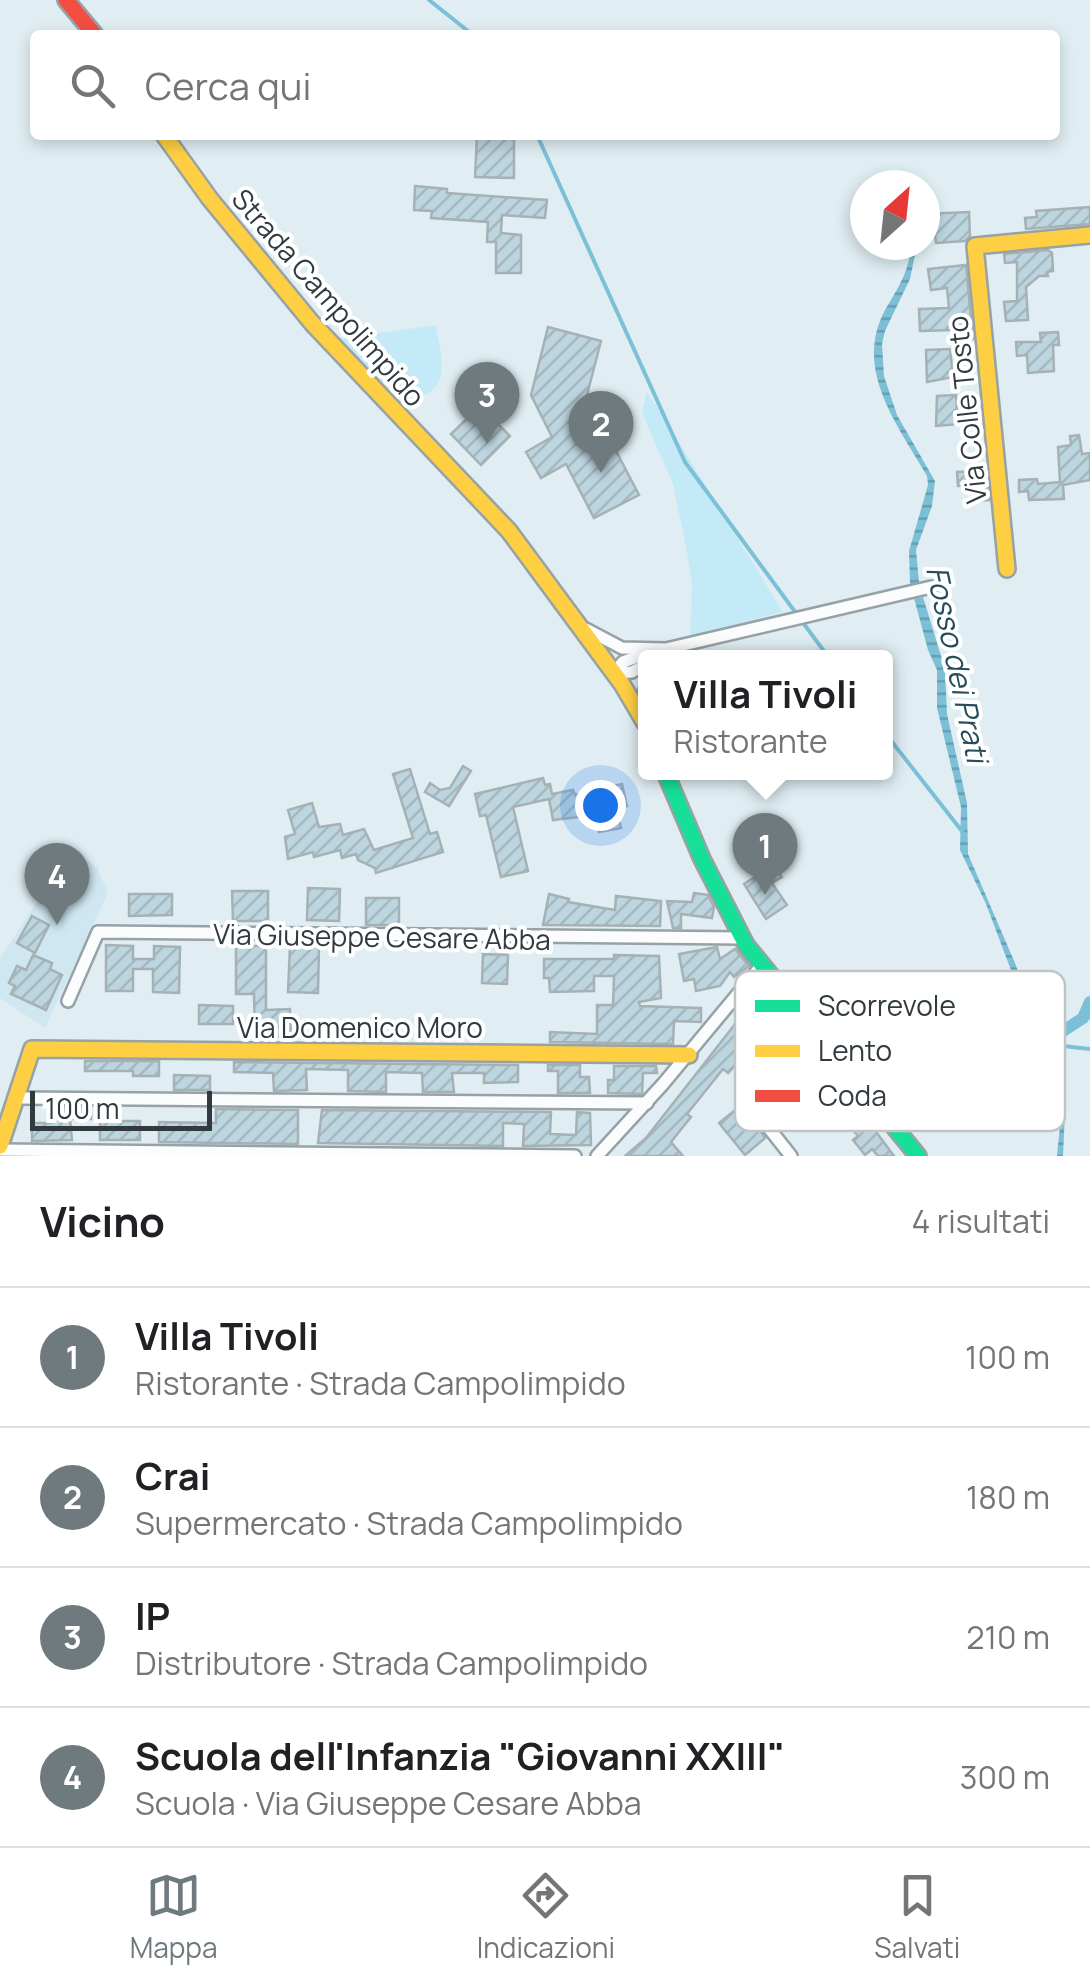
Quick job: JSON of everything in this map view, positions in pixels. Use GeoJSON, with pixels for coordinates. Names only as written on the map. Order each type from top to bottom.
{"type":"FeatureCollection","features":[{"type":"Feature","properties":{"kind":"street"},"geometry":{"type":"LineString","coordinates":[[66,0],[91,30]]}},
{"type":"Feature","properties":{"kind":"street","name":"Strada Campolimpido"},"geometry":{"type":"LineString","coordinates":[[168,140],[210,199],[312,323],[510,530],[638,711]]}},
{"type":"Feature","properties":{"kind":"street","name":"Via Colle Tosto"},"geometry":{"type":"LineString","coordinates":[[1007,568],[975,246],[1090,235]]}},
{"type":"Feature","properties":{"kind":"street"},"geometry":{"type":"LineString","coordinates":[[674,650],[930,588]]}},
{"type":"Feature","properties":{"kind":"street"},"geometry":{"type":"LineString","coordinates":[[578,624],[606,642],[638,651]]}},
{"type":"Feature","properties":{"kind":"street"},"geometry":{"type":"LineString","coordinates":[[614,673],[628,659],[638,657]]}},
{"type":"Feature","properties":{"kind":"street"},"geometry":{"type":"LineString","coordinates":[[614,673],[638,669]]}},
{"type":"Feature","properties":{"kind":"street"},"geometry":{"type":"LineString","coordinates":[[668,780],[742,938],[766,971]]}},
{"type":"Feature","properties":{"kind":"street","name":"Via Giuseppe Cesare Abba"},"geometry":{"type":"LineString","coordinates":[[68,1001],[98,932],[742,938]]}},
{"type":"Feature","properties":{"kind":"street"},"geometry":{"type":"LineString","coordinates":[[758,971],[762,966]]}},
{"type":"Feature","properties":{"kind":"street"},"geometry":{"type":"LineString","coordinates":[[597,1156],[735,998]]}},
{"type":"Feature","properties":{"kind":"street","name":"Via Domenico Moro"},"geometry":{"type":"LineString","coordinates":[[16,1098],[32,1048],[688,1055]]}},
{"type":"Feature","properties":{"kind":"street"},"geometry":{"type":"LineString","coordinates":[[575,1156],[0,1148],[16,1098],[647,1103]]}},
{"type":"Feature","properties":{"kind":"street"},"geometry":{"type":"LineString","coordinates":[[771,1131],[792,1156]]}},
{"type":"Feature","properties":{"kind":"street"},"geometry":{"type":"LineString","coordinates":[[899,1131],[918,1156]]}},
{"type":"Feature","properties":{"kind":"shaded area"},"geometry":{"type":"Polygon","coordinates":[[[436,325],[441,375],[432,391],[423,396],[386,385],[338,339],[436,325]]]}},
{"type":"Feature","properties":{"kind":"shaded area"},"geometry":{"type":"Polygon","coordinates":[[[647,392],[783,612],[690,636],[692,584],[686,547],[673,484],[642,413],[647,392]]]}},
{"type":"Feature","properties":{"kind":"shaded area"},"geometry":{"type":"Polygon","coordinates":[[[71,850],[97,867],[108,893],[45,1028],[0,998],[0,958],[71,850]]]}},
{"type":"Feature","properties":{"kind":"water"},"geometry":{"type":"Polygon","coordinates":[[[909,260],[914,260],[910,279],[885,331],[884,376],[897,415],[935,481],[932,506],[916,550],[919,582],[910,584],[909,551],[928,485],[927,476],[883,396],[874,354],[876,332],[909,260]]]}},
{"type":"Feature","properties":{"kind":"water"},"geometry":{"type":"Polygon","coordinates":[[[923,597],[945,669],[947,714],[967,803],[968,854],[1018,971],[1011,971],[960,850],[961,807],[937,708],[937,670],[914,598],[923,597]]]}},
{"type":"Feature","properties":{"kind":"water"},"geometry":{"type":"Polygon","coordinates":[[[1059,1131],[1064,1131],[1063,1156],[1057,1156],[1059,1131]]]}},
{"type":"Feature","properties":{"kind":"building"},"geometry":{"type":"Polygon","coordinates":[[[477,140],[514,140],[514,178],[475,177],[477,140]]]}},
{"type":"Feature","properties":{"kind":"building"},"geometry":{"type":"Polygon","coordinates":[[[415,186],[447,189],[447,193],[547,200],[545,218],[502,215],[501,233],[521,235],[521,273],[496,273],[496,242],[487,242],[488,222],[431,218],[432,211],[414,210],[415,186]]]}},
{"type":"Feature","properties":{"kind":"building"},"geometry":{"type":"Polygon","coordinates":[[[1090,207],[1090,224],[1026,229],[1025,218],[1037,217],[1036,211],[1090,207]]]}},
{"type":"Feature","properties":{"kind":"building"},"geometry":{"type":"Polygon","coordinates":[[[969,212],[970,236],[965,241],[940,243],[940,213],[969,212]]]}},
{"type":"Feature","properties":{"kind":"building"},"geometry":{"type":"Polygon","coordinates":[[[1048,250],[1052,253],[1053,271],[1026,287],[1028,320],[1006,321],[1004,302],[1017,301],[1017,262],[1005,263],[1004,254],[1048,250]]]}},
{"type":"Feature","properties":{"kind":"building"},"geometry":{"type":"Polygon","coordinates":[[[966,265],[973,339],[956,341],[954,330],[920,331],[919,309],[949,308],[947,288],[931,290],[928,269],[966,265]]]}},
{"type":"Feature","properties":{"kind":"building"},"geometry":{"type":"Polygon","coordinates":[[[548,327],[601,341],[587,395],[639,495],[594,518],[566,464],[541,478],[526,452],[552,437],[531,395],[548,327]]]}},
{"type":"Feature","properties":{"kind":"building"},"geometry":{"type":"Polygon","coordinates":[[[1058,332],[1059,345],[1053,345],[1054,371],[1028,373],[1027,355],[1017,356],[1016,342],[1041,342],[1040,333],[1058,332]]]}},
{"type":"Feature","properties":{"kind":"building"},"geometry":{"type":"Polygon","coordinates":[[[950,349],[953,377],[927,382],[926,350],[950,349]]]}},
{"type":"Feature","properties":{"kind":"building"},"geometry":{"type":"Polygon","coordinates":[[[956,395],[958,424],[936,426],[937,396],[956,395]]]}},
{"type":"Feature","properties":{"kind":"building"},"geometry":{"type":"Polygon","coordinates":[[[480,406],[510,436],[481,465],[451,434],[480,406]]]}},
{"type":"Feature","properties":{"kind":"building"},"geometry":{"type":"Polygon","coordinates":[[[1079,435],[1082,454],[1090,453],[1090,480],[1063,485],[1064,499],[1029,500],[1028,491],[1019,492],[1019,480],[1037,479],[1038,484],[1060,482],[1058,447],[1071,445],[1070,436],[1079,435]]]}},
{"type":"Feature","properties":{"kind":"building"},"geometry":{"type":"Polygon","coordinates":[[[981,471],[982,488],[988,488],[989,500],[974,501],[972,485],[958,486],[957,472],[981,471]]]}},
{"type":"Feature","properties":{"kind":"building"},"geometry":{"type":"Polygon","coordinates":[[[463,766],[471,771],[449,806],[425,792],[430,783],[440,790],[450,788],[463,766]]]}},
{"type":"Feature","properties":{"kind":"building"},"geometry":{"type":"Polygon","coordinates":[[[410,769],[430,834],[437,832],[443,852],[376,873],[356,854],[342,858],[340,850],[288,859],[285,837],[295,834],[288,810],[312,803],[319,827],[340,824],[343,835],[364,829],[374,850],[413,838],[393,774],[410,769]]]}},
{"type":"Feature","properties":{"kind":"building"},"geometry":{"type":"Polygon","coordinates":[[[543,778],[545,785],[550,784],[552,794],[573,790],[575,795],[622,784],[627,806],[616,809],[621,828],[599,832],[595,815],[553,820],[549,799],[513,807],[528,871],[501,877],[486,815],[480,816],[475,794],[543,778]]]}},
{"type":"Feature","properties":{"kind":"building"},"geometry":{"type":"Polygon","coordinates":[[[774,865],[782,877],[772,883],[787,905],[766,919],[744,884],[774,865]]]}},
{"type":"Feature","properties":{"kind":"building"},"geometry":{"type":"Polygon","coordinates":[[[308,888],[340,889],[339,921],[307,920],[308,888]]]}},
{"type":"Feature","properties":{"kind":"building"},"geometry":{"type":"Polygon","coordinates":[[[232,891],[268,891],[268,921],[233,921],[232,891]]]}},
{"type":"Feature","properties":{"kind":"building"},"geometry":{"type":"Polygon","coordinates":[[[694,893],[708,895],[714,907],[712,918],[681,914],[681,928],[673,928],[667,901],[692,902],[694,893]]]}},
{"type":"Feature","properties":{"kind":"building"},"geometry":{"type":"Polygon","coordinates":[[[129,894],[172,894],[172,915],[129,916],[129,894]]]}},
{"type":"Feature","properties":{"kind":"building"},"geometry":{"type":"Polygon","coordinates":[[[549,894],[569,899],[568,902],[615,910],[616,896],[661,901],[660,926],[543,925],[549,894]]]}},
{"type":"Feature","properties":{"kind":"building"},"geometry":{"type":"Polygon","coordinates":[[[366,898],[399,898],[399,925],[366,925],[366,898]]]}},
{"type":"Feature","properties":{"kind":"building"},"geometry":{"type":"Polygon","coordinates":[[[32,916],[49,925],[35,953],[17,943],[32,916]]]}},
{"type":"Feature","properties":{"kind":"building"},"geometry":{"type":"Polygon","coordinates":[[[106,945],[133,946],[133,959],[154,959],[154,946],[180,947],[179,993],[153,992],[153,969],[133,969],[133,991],[106,991],[106,945]]]}},
{"type":"Feature","properties":{"kind":"building"},"geometry":{"type":"Polygon","coordinates":[[[236,946],[266,946],[266,1010],[290,1009],[291,1036],[255,1038],[254,994],[236,994],[236,946]]]}},
{"type":"Feature","properties":{"kind":"building"},"geometry":{"type":"Polygon","coordinates":[[[290,946],[319,947],[318,993],[288,992],[290,946]]]}},
{"type":"Feature","properties":{"kind":"building"},"geometry":{"type":"Polygon","coordinates":[[[717,947],[720,959],[735,949],[749,966],[735,971],[734,977],[730,972],[720,986],[696,991],[694,979],[684,981],[679,954],[717,947]]]}},
{"type":"Feature","properties":{"kind":"building"},"geometry":{"type":"Polygon","coordinates":[[[483,954],[508,955],[507,984],[482,983],[483,954]]]}},
{"type":"Feature","properties":{"kind":"building"},"geometry":{"type":"Polygon","coordinates":[[[33,955],[52,963],[50,969],[62,975],[46,1010],[11,994],[15,986],[9,983],[17,966],[26,970],[33,955]]]}},
{"type":"Feature","properties":{"kind":"building"},"geometry":{"type":"Polygon","coordinates":[[[614,955],[659,956],[661,998],[639,1002],[640,1006],[701,1008],[701,1022],[674,1021],[673,1044],[550,1042],[550,1032],[597,1034],[597,1005],[613,1005],[614,976],[594,976],[594,991],[550,992],[549,978],[544,978],[544,959],[614,959],[614,955]]]}},
{"type":"Feature","properties":{"kind":"building"},"geometry":{"type":"Polygon","coordinates":[[[199,1005],[233,1006],[233,1024],[199,1024],[199,1005]]]}},
{"type":"Feature","properties":{"kind":"building"},"geometry":{"type":"Polygon","coordinates":[[[735,1024],[735,1066],[728,1073],[723,1069],[687,1114],[691,1117],[671,1142],[683,1156],[625,1156],[646,1138],[735,1024]]]}},
{"type":"Feature","properties":{"kind":"building"},"geometry":{"type":"Polygon","coordinates":[[[85,1061],[159,1061],[159,1076],[133,1076],[133,1071],[85,1071],[85,1061]]]}},
{"type":"Feature","properties":{"kind":"building"},"geometry":{"type":"Polygon","coordinates":[[[234,1062],[518,1065],[518,1082],[484,1083],[484,1073],[452,1073],[454,1092],[423,1092],[422,1073],[386,1072],[386,1092],[348,1091],[348,1070],[306,1069],[307,1090],[274,1091],[273,1073],[234,1072],[234,1062]]]}},
{"type":"Feature","properties":{"kind":"building"},"geometry":{"type":"Polygon","coordinates":[[[548,1065],[580,1065],[580,1077],[589,1077],[590,1093],[558,1093],[558,1071],[548,1071],[548,1065]]]}},
{"type":"Feature","properties":{"kind":"building"},"geometry":{"type":"Polygon","coordinates":[[[614,1066],[656,1066],[657,1073],[643,1073],[642,1094],[608,1093],[608,1080],[614,1080],[614,1066]]]}},
{"type":"Feature","properties":{"kind":"building"},"geometry":{"type":"Polygon","coordinates":[[[174,1075],[210,1076],[210,1090],[174,1090],[174,1075]]]}},
{"type":"Feature","properties":{"kind":"building"},"geometry":{"type":"Polygon","coordinates":[[[50,1108],[91,1108],[91,1119],[70,1119],[72,1140],[32,1141],[32,1123],[51,1123],[50,1108]]]}},
{"type":"Feature","properties":{"kind":"building"},"geometry":{"type":"Polygon","coordinates":[[[216,1109],[298,1110],[298,1144],[159,1142],[159,1122],[216,1123],[216,1109]]]}},
{"type":"Feature","properties":{"kind":"building"},"geometry":{"type":"Polygon","coordinates":[[[322,1110],[551,1112],[550,1134],[576,1135],[577,1112],[590,1113],[591,1145],[523,1146],[524,1124],[503,1123],[503,1146],[318,1143],[322,1110]]]}},
{"type":"Feature","properties":{"kind":"building"},"geometry":{"type":"Polygon","coordinates":[[[735,1110],[735,1131],[760,1131],[765,1138],[745,1155],[719,1123],[735,1110]]]}},
{"type":"Feature","properties":{"kind":"building"},"geometry":{"type":"Polygon","coordinates":[[[100,1121],[140,1121],[140,1140],[100,1140],[100,1121]]]}},
{"type":"Feature","properties":{"kind":"building"},"geometry":{"type":"Polygon","coordinates":[[[854,1131],[875,1131],[894,1156],[878,1156],[872,1149],[865,1155],[853,1140],[858,1136],[854,1131]]]}},
{"type":"Feature","properties":{"kind":"waterway"},"geometry":{"type":"LineString","coordinates":[[429,0],[467,30]]}},
{"type":"Feature","properties":{"kind":"waterway"},"geometry":{"type":"LineString","coordinates":[[539,140],[685,462],[823,650]]}},
{"type":"Feature","properties":{"kind":"waterway"},"geometry":{"type":"LineString","coordinates":[[893,743],[965,835]]}},
{"type":"Feature","properties":{"kind":"waterway"},"geometry":{"type":"LineString","coordinates":[[1065,1030],[1083,1018],[1090,1002]]}},
{"type":"Feature","properties":{"kind":"waterway"},"geometry":{"type":"LineString","coordinates":[[1083,1018],[1090,1017]]}},
{"type":"Feature","properties":{"kind":"waterway"},"geometry":{"type":"LineString","coordinates":[[1065,1046],[1090,1049]]}},
{"type":"Feature","properties":{"kind":"traffic: fast"},"geometry":{"type":"LineString","coordinates":[[668,780],[702,859],[746,945],[767,971]]}},
{"type":"Feature","properties":{"kind":"traffic: fast"},"geometry":{"type":"LineString","coordinates":[[898,1131],[918,1156]]}},
{"type":"Feature","properties":{"kind":"traffic: slow"},"geometry":{"type":"LineString","coordinates":[[168,140],[210,199],[312,323],[509,531],[638,711]]}},
{"type":"Feature","properties":{"kind":"traffic: slow"},"geometry":{"type":"LineString","coordinates":[[1007,569],[975,246],[1090,235]]}},
{"type":"Feature","properties":{"kind":"traffic: slow"},"geometry":{"type":"LineString","coordinates":[[0,1146],[32,1049],[689,1055]]}},
{"type":"Feature","properties":{"kind":"traffic: jam"},"geometry":{"type":"LineString","coordinates":[[66,0],[91,30]]}},
{"type":"Feature","properties":{"kind":"place","name":"IP"},"geometry":{"type":"Point","coordinates":[487,444]}},
{"type":"Feature","properties":{"kind":"place","name":"Crai"},"geometry":{"type":"Point","coordinates":[601,473]}},
{"type":"Feature","properties":{"kind":"place","name":"Villa Tivoli"},"geometry":{"type":"Point","coordinates":[765,895]}},
{"type":"Feature","properties":{"kind":"place","name":"Scuola dell'Infanzia \"Giovanni XXIII\""},"geometry":{"type":"Point","coordinates":[57,925]}},
{"type":"Feature","properties":{"kind":"water label","name":"Fosso dei Prati"},"geometry":{"type":"Point","coordinates":[958,664]}}]}
